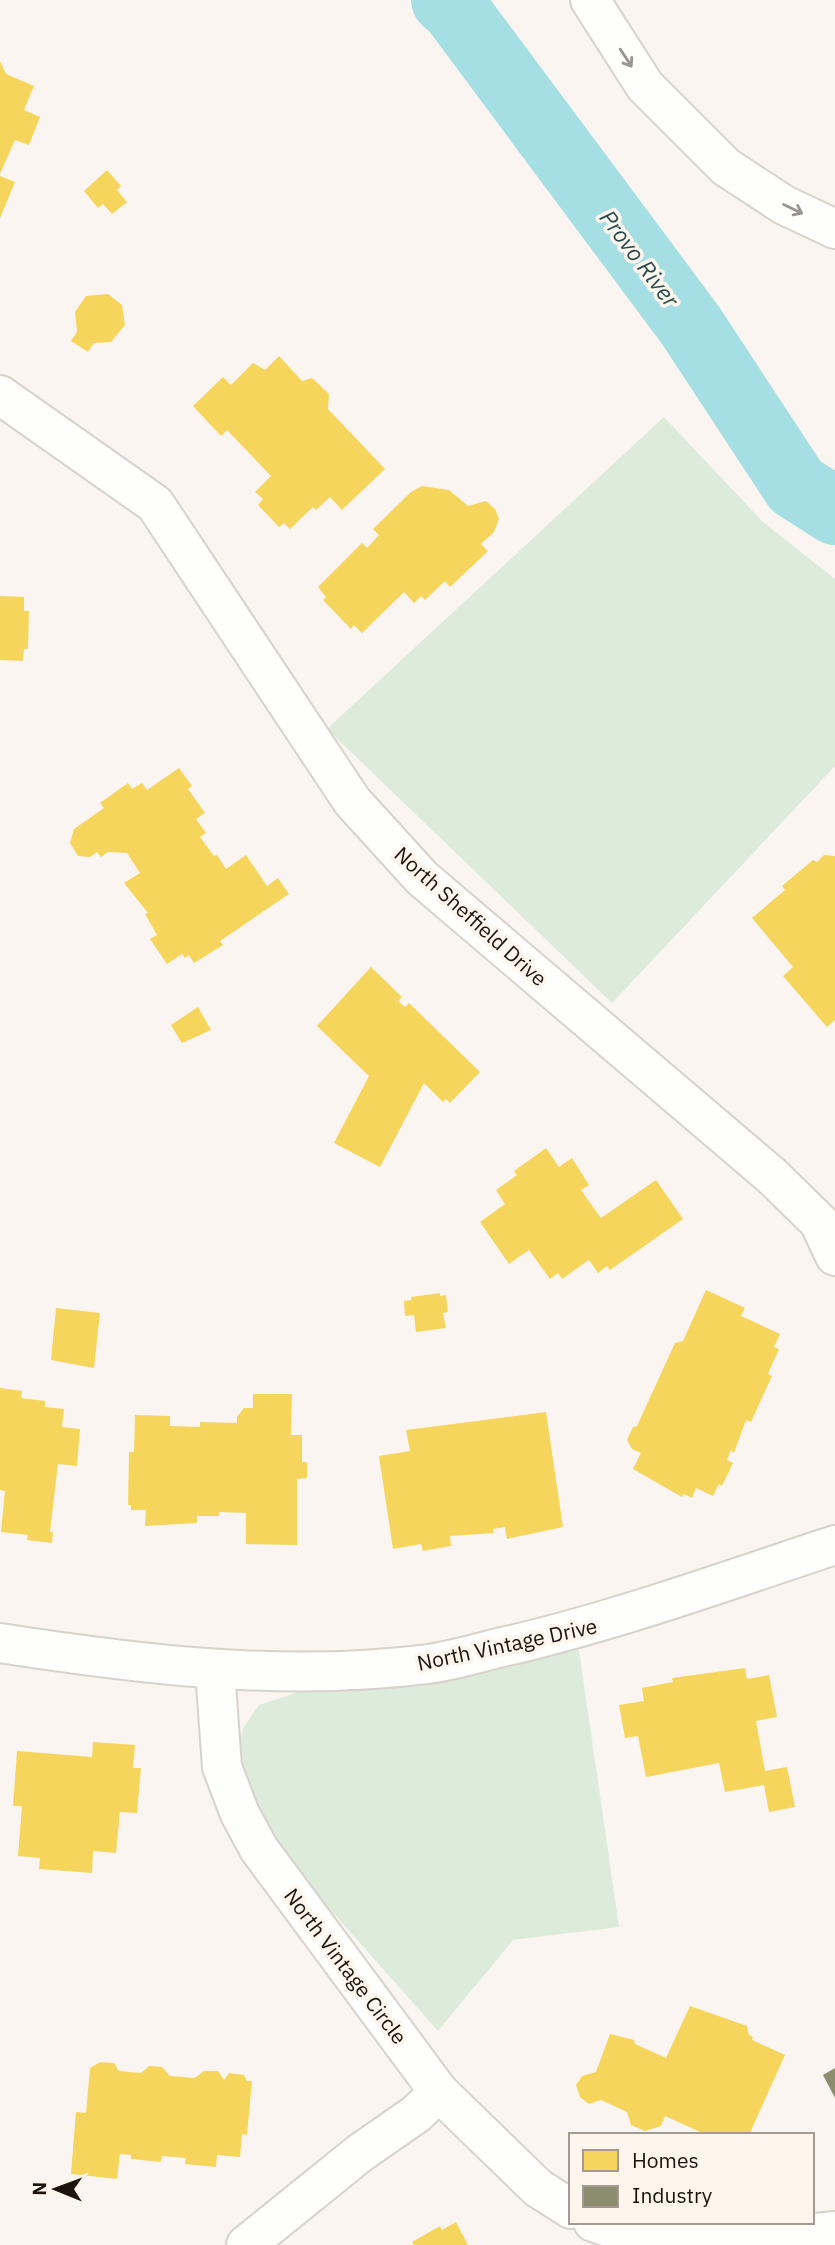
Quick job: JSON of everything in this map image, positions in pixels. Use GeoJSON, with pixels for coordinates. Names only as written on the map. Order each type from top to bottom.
{"type":"FeatureCollection","features":[{"type":"Feature","properties":{"kind":"street"},"geometry":{"type":"LineString","coordinates":[[590,0],[645,86],[726,167],[784,205],[835,229]]}},
{"type":"Feature","properties":{"kind":"street","name":"North Sheffield Drive"},"geometry":{"type":"LineString","coordinates":[[0,395],[156,504],[352,801],[422,878],[772,1176],[819,1222],[835,1256]]}},
{"type":"Feature","properties":{"kind":"street","name":"North Vintage Drive"},"geometry":{"type":"LineString","coordinates":[[0,1643],[110,1660],[215,1670],[316,1672],[429,1664],[603,1623],[835,1545]]}},
{"type":"Feature","properties":{"kind":"street","name":"North Vintage Circle"},"geometry":{"type":"LineString","coordinates":[[215,1670],[222,1767],[240,1814],[259,1849],[439,2092],[538,2188],[569,2208]]}},
{"type":"Feature","properties":{"kind":"street"},"geometry":{"type":"LineString","coordinates":[[246,2245],[360,2153],[416,2114],[439,2092]]}},
{"type":"Feature","properties":{"kind":"street"},"geometry":{"type":"LineString","coordinates":[[599,2224],[645,2239],[706,2244],[835,2231]]}},
{"type":"Feature","properties":{"kind":"green space"},"geometry":{"type":"Polygon","coordinates":[[[664,417],[763,522],[835,579],[835,766],[612,1003],[327,729],[664,417]]]}},
{"type":"Feature","properties":{"kind":"green space"},"geometry":{"type":"Polygon","coordinates":[[[579,1650],[619,1927],[513,1940],[438,2031],[264,1835],[236,1751],[243,1728],[259,1705],[302,1691],[427,1679],[579,1650]]]}},
{"type":"Feature","properties":{"kind":"building: Homes"},"geometry":{"type":"Polygon","coordinates":[[[0,61],[6,74],[34,86],[24,110],[40,117],[29,145],[15,140],[0,174],[0,61]]]}},
{"type":"Feature","properties":{"kind":"building: Homes"},"geometry":{"type":"Polygon","coordinates":[[[107,170],[121,186],[117,190],[127,202],[112,214],[103,204],[98,208],[84,191],[107,170]]]}},
{"type":"Feature","properties":{"kind":"building: Homes"},"geometry":{"type":"Polygon","coordinates":[[[0,176],[15,182],[0,218],[0,176]]]}},
{"type":"Feature","properties":{"kind":"building: Homes"},"geometry":{"type":"Polygon","coordinates":[[[108,294],[122,305],[125,325],[111,342],[94,343],[88,352],[71,341],[77,332],[75,312],[86,296],[108,294]]]}},
{"type":"Feature","properties":{"kind":"building: Homes"},"geometry":{"type":"Polygon","coordinates":[[[279,356],[302,381],[312,378],[329,394],[328,409],[385,469],[342,510],[330,497],[316,510],[313,507],[290,529],[284,523],[279,527],[258,505],[263,499],[255,492],[271,476],[227,430],[221,436],[193,406],[223,377],[231,385],[253,363],[265,370],[279,356]]]}},
{"type":"Feature","properties":{"kind":"building: Homes"},"geometry":{"type":"Polygon","coordinates":[[[422,486],[449,490],[468,506],[486,501],[495,509],[499,519],[494,532],[481,544],[488,551],[450,587],[445,581],[425,600],[421,596],[414,603],[404,592],[362,633],[354,625],[351,629],[323,600],[326,597],[318,587],[362,543],[367,548],[379,535],[373,529],[411,492],[422,486]]]}},
{"type":"Feature","properties":{"kind":"building: Homes"},"geometry":{"type":"Polygon","coordinates":[[[0,596],[24,597],[24,611],[29,611],[28,649],[24,649],[23,661],[0,660],[0,596]]]}},
{"type":"Feature","properties":{"kind":"building: Homes"},"geometry":{"type":"Polygon","coordinates":[[[179,768],[192,786],[188,789],[205,813],[196,819],[206,833],[200,837],[214,856],[217,855],[226,869],[246,855],[267,886],[278,878],[289,894],[220,941],[223,945],[194,963],[189,955],[185,958],[182,954],[167,964],[150,939],[157,935],[145,914],[148,913],[124,883],[140,873],[127,853],[108,852],[101,857],[97,852],[90,857],[78,856],[70,843],[74,829],[104,808],[100,803],[128,783],[132,789],[142,783],[147,790],[179,768]]]}},
{"type":"Feature","properties":{"kind":"building: Homes"},"geometry":{"type":"Polygon","coordinates":[[[824,855],[835,856],[835,1020],[827,1027],[783,976],[793,967],[752,918],[785,890],[782,886],[813,860],[817,862],[824,855]]]}},
{"type":"Feature","properties":{"kind":"building: Homes"},"geometry":{"type":"Polygon","coordinates":[[[371,967],[402,997],[398,1001],[405,1007],[409,1003],[480,1072],[450,1103],[446,1099],[443,1102],[424,1083],[380,1167],[334,1143],[369,1076],[317,1026],[371,967]]]}},
{"type":"Feature","properties":{"kind":"building: Homes"},"geometry":{"type":"Polygon","coordinates":[[[198,1007],[211,1030],[182,1043],[171,1025],[198,1007]]]}},
{"type":"Feature","properties":{"kind":"building: Homes"},"geometry":{"type":"Polygon","coordinates":[[[546,1148],[559,1167],[572,1158],[589,1185],[581,1190],[601,1218],[656,1180],[683,1219],[610,1270],[607,1266],[598,1273],[589,1260],[562,1279],[558,1273],[550,1279],[529,1250],[509,1264],[480,1222],[505,1204],[496,1190],[517,1175],[514,1171],[546,1148]]]}},
{"type":"Feature","properties":{"kind":"building: Homes"},"geometry":{"type":"Polygon","coordinates":[[[706,1290],[745,1308],[741,1316],[780,1334],[774,1347],[779,1349],[768,1374],[772,1376],[751,1422],[746,1420],[734,1453],[731,1450],[727,1460],[733,1463],[722,1486],[719,1484],[713,1496],[696,1488],[692,1498],[684,1494],[682,1497],[633,1469],[641,1453],[632,1449],[627,1440],[633,1427],[637,1426],[675,1343],[683,1341],[706,1290]]]}},
{"type":"Feature","properties":{"kind":"building: Homes"},"geometry":{"type":"Polygon","coordinates":[[[440,1293],[440,1296],[446,1295],[448,1312],[443,1313],[446,1328],[416,1332],[414,1315],[405,1316],[404,1301],[412,1300],[411,1297],[440,1293]]]}},
{"type":"Feature","properties":{"kind":"building: Homes"},"geometry":{"type":"Polygon","coordinates":[[[56,1308],[100,1313],[94,1368],[51,1360],[56,1308]]]}},
{"type":"Feature","properties":{"kind":"building: Homes"},"geometry":{"type":"Polygon","coordinates":[[[0,1388],[22,1391],[21,1398],[45,1401],[45,1407],[64,1409],[62,1427],[80,1429],[77,1466],[58,1464],[50,1532],[53,1532],[52,1543],[27,1540],[28,1535],[1,1532],[5,1491],[0,1490],[0,1388]]]}},
{"type":"Feature","properties":{"kind":"building: Homes"},"geometry":{"type":"Polygon","coordinates":[[[253,1394],[292,1394],[291,1435],[302,1435],[302,1462],[307,1462],[307,1478],[297,1479],[297,1545],[246,1544],[246,1513],[219,1512],[219,1516],[197,1516],[197,1523],[145,1526],[146,1510],[131,1510],[131,1505],[128,1505],[129,1452],[134,1452],[135,1415],[170,1416],[170,1426],[200,1427],[200,1422],[237,1423],[237,1417],[244,1408],[253,1408],[253,1394]]]}},
{"type":"Feature","properties":{"kind":"building: Homes"},"geometry":{"type":"Polygon","coordinates":[[[546,1412],[563,1527],[507,1539],[505,1527],[493,1529],[494,1533],[450,1536],[451,1546],[423,1551],[421,1544],[393,1549],[379,1456],[410,1451],[406,1430],[546,1412]]]}},
{"type":"Feature","properties":{"kind":"building: Homes"},"geometry":{"type":"Polygon","coordinates":[[[745,1668],[747,1679],[769,1675],[777,1717],[756,1721],[765,1771],[787,1767],[795,1807],[769,1812],[764,1785],[725,1792],[719,1763],[646,1777],[638,1736],[625,1738],[619,1705],[644,1701],[642,1688],[673,1682],[672,1678],[745,1668]]]}},
{"type":"Feature","properties":{"kind":"building: Homes"},"geometry":{"type":"Polygon","coordinates":[[[93,1742],[135,1745],[133,1768],[141,1768],[137,1813],[120,1812],[116,1853],[93,1851],[92,1873],[39,1869],[40,1858],[18,1856],[22,1806],[13,1806],[17,1751],[92,1757],[93,1742]]]}},
{"type":"Feature","properties":{"kind":"building: Homes"},"geometry":{"type":"Polygon","coordinates":[[[690,2006],[747,2026],[752,2040],[785,2055],[750,2133],[703,2133],[665,2116],[661,2126],[645,2131],[631,2125],[627,2112],[601,2100],[589,2104],[580,2097],[576,2085],[582,2076],[596,2072],[610,2034],[634,2040],[635,2044],[666,2058],[690,2006]]]}},
{"type":"Feature","properties":{"kind":"building: Homes"},"geometry":{"type":"Polygon","coordinates":[[[100,2062],[114,2063],[119,2071],[141,2073],[149,2066],[162,2067],[170,2076],[195,2078],[204,2071],[218,2071],[224,2080],[229,2073],[244,2075],[247,2081],[252,2081],[247,2135],[242,2134],[240,2157],[217,2155],[216,2167],[185,2164],[186,2158],[162,2156],[161,2162],[131,2159],[131,2155],[120,2154],[117,2179],[71,2174],[76,2112],[86,2113],[90,2068],[100,2062]]]}},
{"type":"Feature","properties":{"kind":"building: Homes"},"geometry":{"type":"Polygon","coordinates":[[[456,2222],[468,2245],[414,2245],[412,2242],[440,2226],[442,2230],[456,2222]]]}},
{"type":"Feature","properties":{"kind":"building: Industry"},"geometry":{"type":"Polygon","coordinates":[[[835,2068],[835,2098],[823,2075],[835,2068]]]}},
{"type":"Feature","properties":{"kind":"waterway","name":"Provo River"},"geometry":{"type":"LineString","coordinates":[[445,0],[455,9],[691,326],[796,486],[835,511]]}}]}
